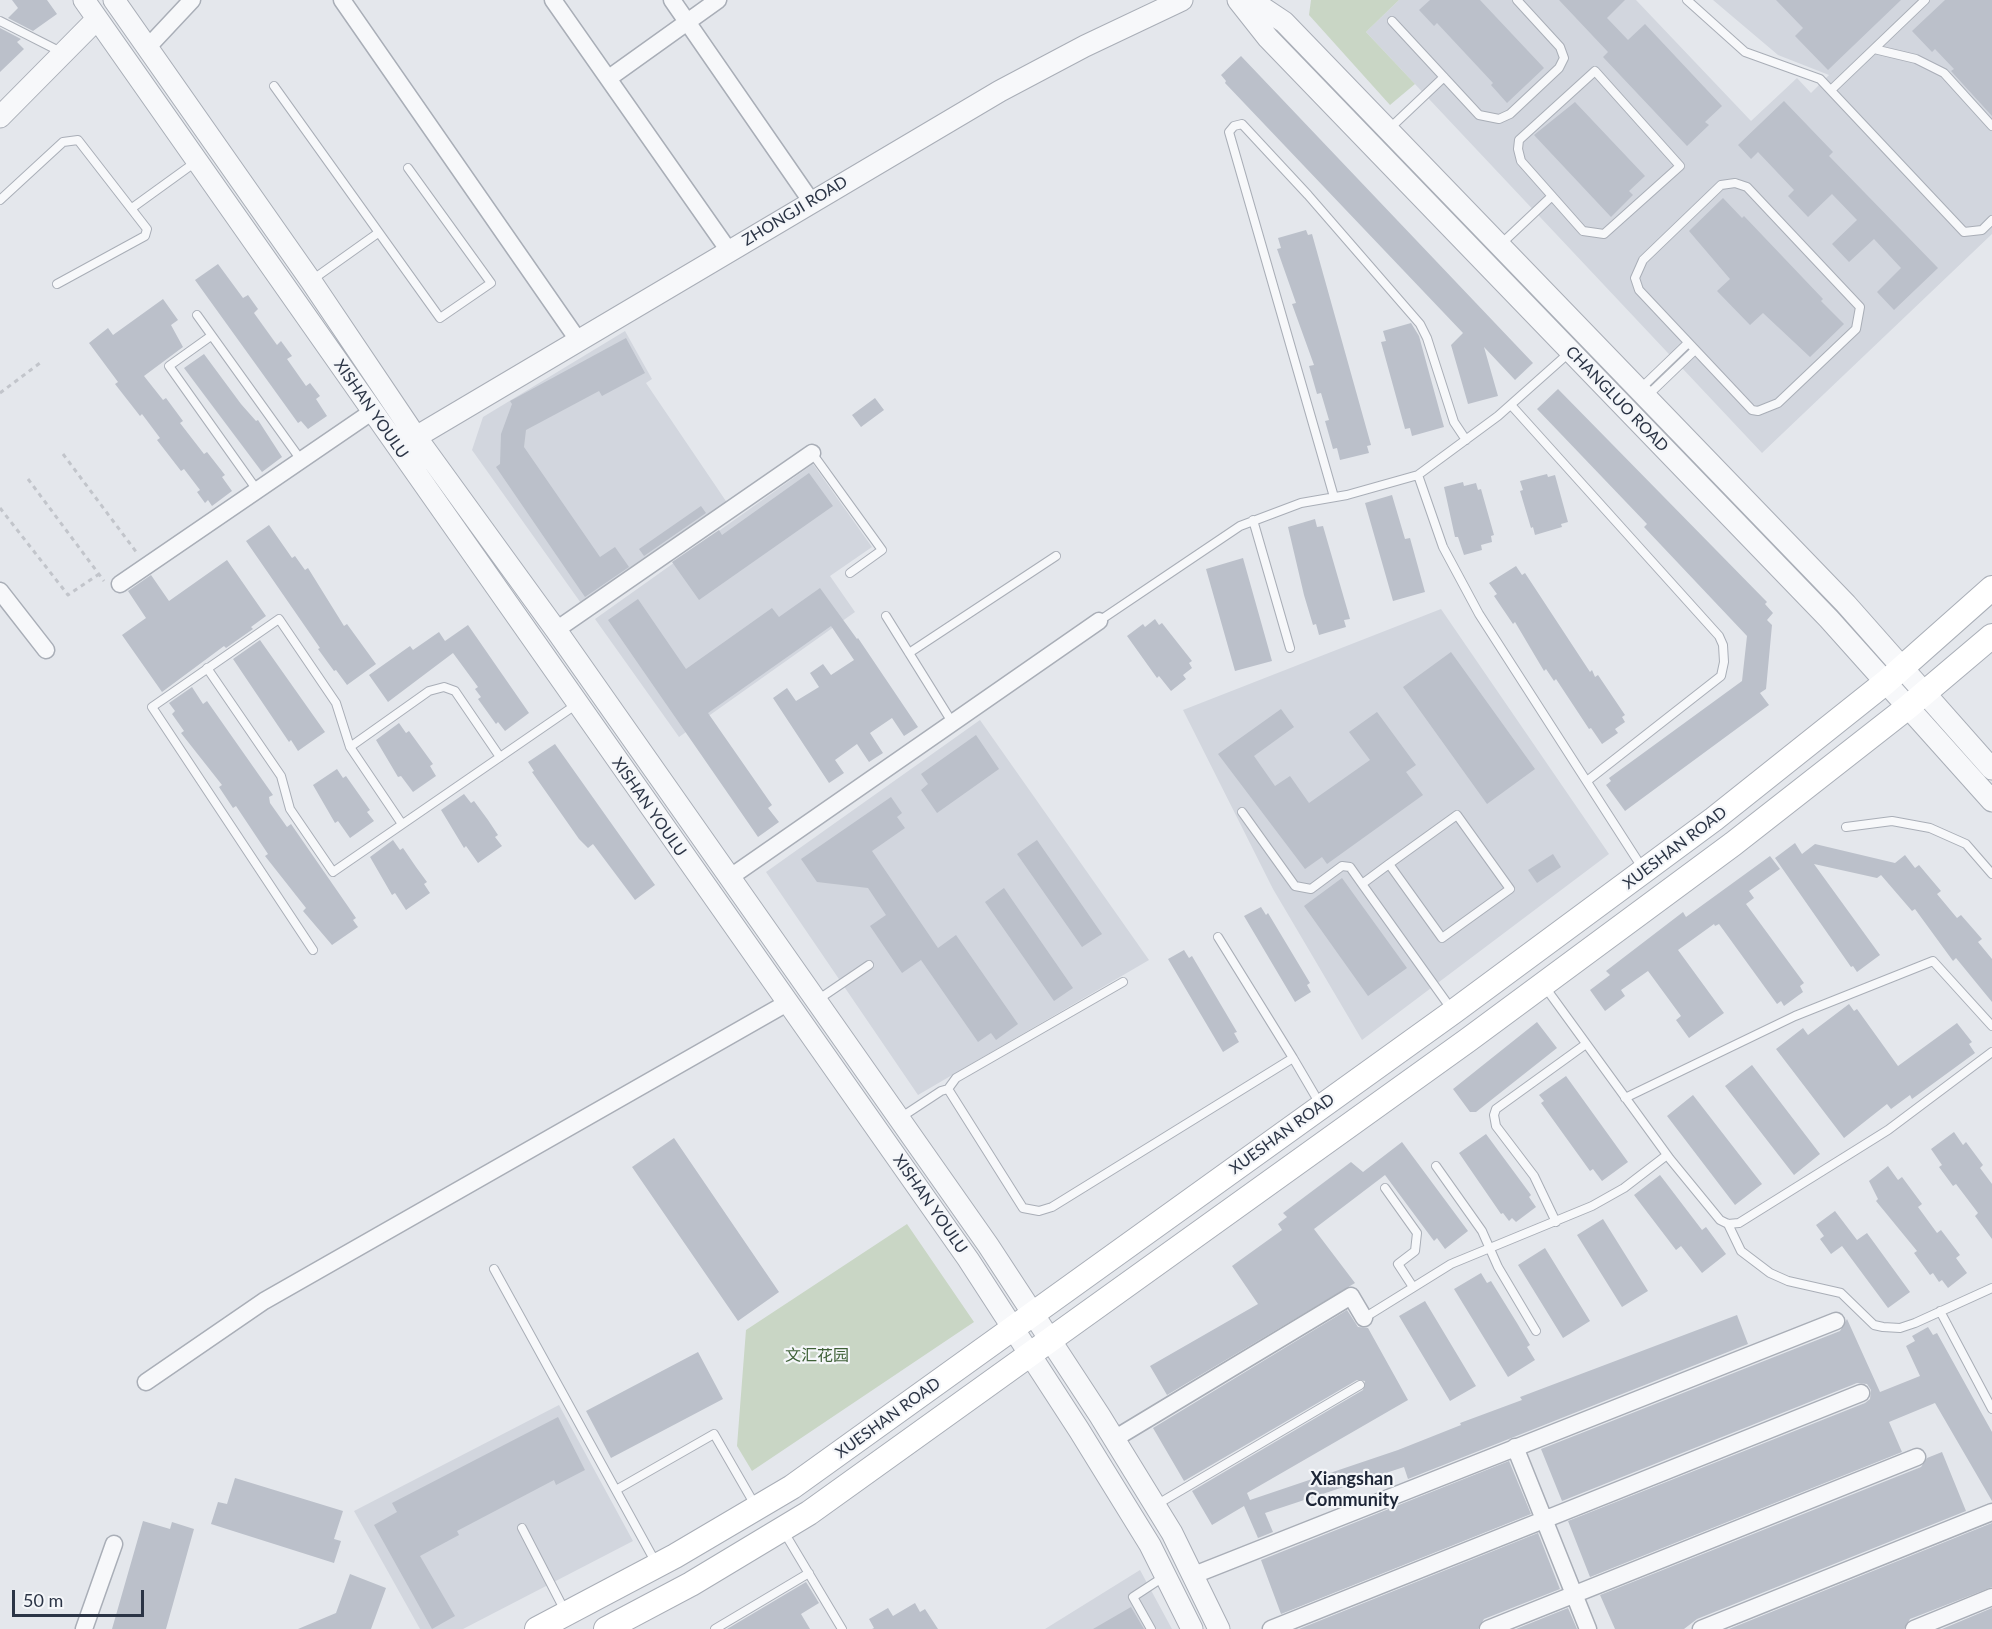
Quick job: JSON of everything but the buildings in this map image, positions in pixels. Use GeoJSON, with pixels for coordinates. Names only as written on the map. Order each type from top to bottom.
{"type":"FeatureCollection","features":[{"type":"Feature","properties":{"kind":"main road","name":"XUESHAN ROAD"},"geometry":{"type":"LineString","coordinates":[[537,1629],[658,1566],[792,1487],[1453,1012],[1644,870],[1785,764],[1894,675],[1992,588]]}},
{"type":"Feature","properties":{"kind":"main road","name":"XUESHAN ROAD"},"geometry":{"type":"LineString","coordinates":[[606,1629],[782,1530],[1031,1354],[1543,985],[1733,844],[1916,700],[1992,636]]}},
{"type":"Feature","properties":{"kind":"street","name":"XISHAN YOULU"},"geometry":{"type":"LineString","coordinates":[[84,0],[904,1167],[1031,1354],[1138,1526],[1192,1629]]}},
{"type":"Feature","properties":{"kind":"street","name":"XISHAN YOULU"},"geometry":{"type":"LineString","coordinates":[[114,0],[312,281],[416,437],[556,630],[900,1118],[1034,1313],[1155,1506],[1194,1575],[1219,1629]]}},
{"type":"Feature","properties":{"kind":"street"},"geometry":{"type":"LineString","coordinates":[[148,47],[192,0]]}},
{"type":"Feature","properties":{"kind":"street"},"geometry":{"type":"LineString","coordinates":[[342,0],[578,339]]}},
{"type":"Feature","properties":{"kind":"street"},"geometry":{"type":"LineString","coordinates":[[553,0],[729,251]]}},
{"type":"Feature","properties":{"kind":"street"},"geometry":{"type":"LineString","coordinates":[[672,0],[811,201]]}},
{"type":"Feature","properties":{"kind":"street"},"geometry":{"type":"LineString","coordinates":[[609,78],[718,0]]}},
{"type":"Feature","properties":{"kind":"street","name":"ZHONGJI ROAD"},"geometry":{"type":"LineString","coordinates":[[416,437],[811,201],[1036,71],[1182,0]]}},
{"type":"Feature","properties":{"kind":"street","name":"CHANGLUO ROAD"},"geometry":{"type":"LineString","coordinates":[[1238,0],[1268,38],[1829,619],[1894,675]]}},
{"type":"Feature","properties":{"kind":"street","name":"CHANGLUO ROAD"},"geometry":{"type":"LineString","coordinates":[[1251,0],[1284,22],[1846,604],[1894,675],[1916,700],[1992,801]]}},
{"type":"Feature","properties":{"kind":"street"},"geometry":{"type":"LineString","coordinates":[[0,117],[97,19]]}},
{"type":"Feature","properties":{"kind":"street"},"geometry":{"type":"LineString","coordinates":[[120,584],[373,411]]}},
{"type":"Feature","properties":{"kind":"street"},"geometry":{"type":"LineString","coordinates":[[556,630],[812,453]]}},
{"type":"Feature","properties":{"kind":"street"},"geometry":{"type":"LineString","coordinates":[[0,591],[46,650]]}},
{"type":"Feature","properties":{"kind":"street"},"geometry":{"type":"LineString","coordinates":[[729,878],[1099,621]]}},
{"type":"Feature","properties":{"kind":"street","name":"CHANGLUO ROAD"},"geometry":{"type":"LineString","coordinates":[[1916,700],[1992,769]]}},
{"type":"Feature","properties":{"kind":"street"},"geometry":{"type":"LineString","coordinates":[[146,1382],[264,1300],[787,1003]]}},
{"type":"Feature","properties":{"kind":"street"},"geometry":{"type":"LineString","coordinates":[[1114,1439],[1351,1296],[1364,1318]]}},
{"type":"Feature","properties":{"kind":"street"},"geometry":{"type":"LineString","coordinates":[[1194,1575],[1836,1321]]}},
{"type":"Feature","properties":{"kind":"street"},"geometry":{"type":"LineString","coordinates":[[1271,1629],[1861,1393]]}},
{"type":"Feature","properties":{"kind":"street"},"geometry":{"type":"LineString","coordinates":[[1515,1447],[1588,1629]]}},
{"type":"Feature","properties":{"kind":"street"},"geometry":{"type":"LineString","coordinates":[[1488,1629],[1917,1457]]}},
{"type":"Feature","properties":{"kind":"street"},"geometry":{"type":"LineString","coordinates":[[1701,1629],[1992,1512]]}},
{"type":"Feature","properties":{"kind":"street"},"geometry":{"type":"LineString","coordinates":[[84,1629],[114,1544]]}},
{"type":"Feature","properties":{"kind":"street"},"geometry":{"type":"LineString","coordinates":[[1914,1629],[1992,1597]]}},
{"type":"Feature","properties":{"kind":"lane"},"geometry":{"type":"LineString","coordinates":[[1392,21],[1479,115],[1492,119],[1510,114],[1559,68],[1564,58],[1560,47],[1517,0]]}},
{"type":"Feature","properties":{"kind":"lane"},"geometry":{"type":"LineString","coordinates":[[1687,0],[1745,52],[1820,78],[1964,232],[1982,230],[1992,220]]}},
{"type":"Feature","properties":{"kind":"lane"},"geometry":{"type":"LineString","coordinates":[[1831,90],[1925,0]]}},
{"type":"Feature","properties":{"kind":"lane"},"geometry":{"type":"LineString","coordinates":[[0,21],[64,53]]}},
{"type":"Feature","properties":{"kind":"lane"},"geometry":{"type":"LineString","coordinates":[[1874,49],[1916,59],[1944,73],[1992,126]]}},
{"type":"Feature","properties":{"kind":"lane"},"geometry":{"type":"LineString","coordinates":[[1595,71],[1680,166],[1604,234],[1583,231],[1552,196],[1521,161],[1519,140],[1595,71]]}},
{"type":"Feature","properties":{"kind":"lane"},"geometry":{"type":"LineString","coordinates":[[1388,130],[1444,78]]}},
{"type":"Feature","properties":{"kind":"lane"},"geometry":{"type":"LineString","coordinates":[[274,86],[378,233],[400,259],[440,318],[491,283],[408,168]]}},
{"type":"Feature","properties":{"kind":"lane"},"geometry":{"type":"LineString","coordinates":[[1334,497],[1229,132],[1234,126],[1242,124],[1294,179],[1414,316],[1427,338],[1454,422],[1466,440]]}},
{"type":"Feature","properties":{"kind":"lane"},"geometry":{"type":"LineString","coordinates":[[0,200],[63,142],[73,139],[78,140],[147,229],[145,236],[57,284]]}},
{"type":"Feature","properties":{"kind":"lane"},"geometry":{"type":"LineString","coordinates":[[132,208],[197,160]]}},
{"type":"Feature","properties":{"kind":"lane"},"geometry":{"type":"LineString","coordinates":[[1728,183],[1747,187],[1860,307],[1856,329],[1778,403],[1765,410],[1752,410],[1688,342],[1639,290],[1636,271],[1643,260],[1721,185],[1728,183]]}},
{"type":"Feature","properties":{"kind":"lane"},"geometry":{"type":"LineString","coordinates":[[1499,246],[1552,196]]}},
{"type":"Feature","properties":{"kind":"lane"},"geometry":{"type":"LineString","coordinates":[[312,281],[378,233]]}},
{"type":"Feature","properties":{"kind":"lane"},"geometry":{"type":"LineString","coordinates":[[196,315],[301,460]]}},
{"type":"Feature","properties":{"kind":"lane"},"geometry":{"type":"LineString","coordinates":[[211,336],[169,366],[257,490]]}},
{"type":"Feature","properties":{"kind":"lane"},"geometry":{"type":"LineString","coordinates":[[1642,393],[1688,342]]}},
{"type":"Feature","properties":{"kind":"lane"},"geometry":{"type":"LineString","coordinates":[[1642,393],[1695,350]]}},
{"type":"Feature","properties":{"kind":"lane"},"geometry":{"type":"LineString","coordinates":[[1099,621],[1225,534],[1253,520],[1301,503],[1418,476],[1511,405],[1571,351]]}},
{"type":"Feature","properties":{"kind":"lane"},"geometry":{"type":"LineString","coordinates":[[1511,405],[1719,636],[1723,645],[1724,662],[1721,676],[1587,781]]}},
{"type":"Feature","properties":{"kind":"lane"},"geometry":{"type":"LineString","coordinates":[[812,453],[882,550],[850,573]]}},
{"type":"Feature","properties":{"kind":"lane"},"geometry":{"type":"LineString","coordinates":[[1418,476],[1436,529],[1460,581],[1644,870]]}},
{"type":"Feature","properties":{"kind":"lane"},"geometry":{"type":"LineString","coordinates":[[1253,520],[1290,648]]}},
{"type":"Feature","properties":{"kind":"lane"},"geometry":{"type":"LineString","coordinates":[[909,653],[1056,556]]}},
{"type":"Feature","properties":{"kind":"lane"},"geometry":{"type":"LineString","coordinates":[[886,616],[952,722]]}},
{"type":"Feature","properties":{"kind":"lane"},"geometry":{"type":"LineString","coordinates":[[313,950],[152,707],[279,619],[336,703],[350,747],[402,825]]}},
{"type":"Feature","properties":{"kind":"lane"},"geometry":{"type":"LineString","coordinates":[[207,668],[281,777],[290,809],[333,872],[578,704]]}},
{"type":"Feature","properties":{"kind":"lane"},"geometry":{"type":"LineString","coordinates":[[350,747],[429,691],[444,687],[455,691],[500,757]]}},
{"type":"Feature","properties":{"kind":"lane"},"geometry":{"type":"LineString","coordinates":[[1242,812],[1295,886],[1311,888],[1342,866],[1350,867],[1453,1012]]}},
{"type":"Feature","properties":{"kind":"lane"},"geometry":{"type":"LineString","coordinates":[[1362,884],[1389,864],[1457,815],[1510,889],[1442,938],[1389,864]]}},
{"type":"Feature","properties":{"kind":"lane"},"geometry":{"type":"LineString","coordinates":[[1846,827],[1892,821],[1930,828],[1966,844],[1992,874]]}},
{"type":"Feature","properties":{"kind":"lane"},"geometry":{"type":"LineString","coordinates":[[1218,937],[1322,1106]]}},
{"type":"Feature","properties":{"kind":"lane"},"geometry":{"type":"LineString","coordinates":[[1625,1098],[1786,1020],[1933,961],[1992,1026]]}},
{"type":"Feature","properties":{"kind":"lane"},"geometry":{"type":"LineString","coordinates":[[816,1001],[869,964]]}},
{"type":"Feature","properties":{"kind":"lane"},"geometry":{"type":"LineString","coordinates":[[900,1118],[941,1091],[948,1089],[956,1078],[1123,982]]}},
{"type":"Feature","properties":{"kind":"lane"},"geometry":{"type":"LineString","coordinates":[[1543,985],[1667,1155],[1720,1220],[1728,1224],[1740,1223],[1862,1147],[1931,1100],[1992,1052]]}},
{"type":"Feature","properties":{"kind":"lane"},"geometry":{"type":"LineString","coordinates":[[1556,1222],[1534,1176],[1496,1126],[1494,1115],[1496,1109],[1586,1044]]}},
{"type":"Feature","properties":{"kind":"lane"},"geometry":{"type":"LineString","coordinates":[[948,1089],[1023,1208],[1039,1211],[1052,1207],[1293,1058]]}},
{"type":"Feature","properties":{"kind":"lane"},"geometry":{"type":"LineString","coordinates":[[1364,1318],[1451,1264],[1592,1206],[1624,1188],[1667,1155]]}},
{"type":"Feature","properties":{"kind":"lane"},"geometry":{"type":"LineString","coordinates":[[1436,1166],[1482,1231],[1536,1331]]}},
{"type":"Feature","properties":{"kind":"lane"},"geometry":{"type":"LineString","coordinates":[[1385,1188],[1417,1233],[1415,1251],[1398,1264],[1413,1287]]}},
{"type":"Feature","properties":{"kind":"lane"},"geometry":{"type":"LineString","coordinates":[[1728,1224],[1741,1251],[1770,1273],[1788,1281],[1840,1293],[1874,1325],[1900,1328],[1992,1288]]}},
{"type":"Feature","properties":{"kind":"lane"},"geometry":{"type":"LineString","coordinates":[[495,1269],[658,1566]]}},
{"type":"Feature","properties":{"kind":"lane"},"geometry":{"type":"LineString","coordinates":[[1940,1311],[1992,1409]]}},
{"type":"Feature","properties":{"kind":"lane"},"geometry":{"type":"LineString","coordinates":[[1155,1506],[1360,1385]]}},
{"type":"Feature","properties":{"kind":"lane"},"geometry":{"type":"LineString","coordinates":[[616,1490],[714,1434],[756,1509]]}},
{"type":"Feature","properties":{"kind":"lane"},"geometry":{"type":"LineString","coordinates":[[522,1528],[566,1614]]}},
{"type":"Feature","properties":{"kind":"lane"},"geometry":{"type":"LineString","coordinates":[[782,1530],[842,1629]]}},
{"type":"Feature","properties":{"kind":"lane"},"geometry":{"type":"LineString","coordinates":[[715,1629],[808,1574]]}},
{"type":"Feature","properties":{"kind":"lane"},"geometry":{"type":"LineString","coordinates":[[1151,1629],[1133,1597],[1166,1576]]}},
{"type":"Feature","properties":{"kind":"path"},"geometry":{"type":"LineString","coordinates":[[0,393],[40,363]]}},
{"type":"Feature","properties":{"kind":"path"},"geometry":{"type":"LineString","coordinates":[[63,454],[146,566]]}},
{"type":"Feature","properties":{"kind":"path"},"geometry":{"type":"LineString","coordinates":[[28,479],[109,586],[120,584]]}},
{"type":"Feature","properties":{"kind":"path"},"geometry":{"type":"LineString","coordinates":[[0,508],[68,595],[99,574]]}},
{"type":"Feature","properties":{"kind":"shaded area"},"geometry":{"type":"Polygon","coordinates":[[[1399,0],[1636,0],[1751,121],[1797,78],[1811,93],[1829,75],[1778,55],[1713,0],[1992,0],[1992,234],[1762,453],[1366,32],[1399,0]]]}},
{"type":"Feature","properties":{"kind":"shaded area"},"geometry":{"type":"Polygon","coordinates":[[[625,331],[652,379],[646,383],[732,510],[588,613],[472,450],[483,417],[625,331]]]}},
{"type":"Feature","properties":{"kind":"shaded area"},"geometry":{"type":"Polygon","coordinates":[[[813,464],[872,547],[830,576],[855,612],[679,737],[595,619],[813,464]]]}},
{"type":"Feature","properties":{"kind":"shaded area"},"geometry":{"type":"Polygon","coordinates":[[[1441,609],[1609,854],[1362,1040],[1273,889],[1183,710],[1441,609]]]}},
{"type":"Feature","properties":{"kind":"shaded area"},"geometry":{"type":"Polygon","coordinates":[[[980,720],[1149,960],[918,1095],[766,872],[980,720]]]}},
{"type":"Feature","properties":{"kind":"shaded area"},"geometry":{"type":"Polygon","coordinates":[[[559,1405],[633,1541],[463,1629],[420,1629],[354,1511],[559,1405]]]}},
{"type":"Feature","properties":{"kind":"shaded area"},"geometry":{"type":"Polygon","coordinates":[[[1140,1570],[1172,1629],[1045,1629],[1140,1570]]]}},
{"type":"Feature","properties":{"kind":"green space"},"geometry":{"type":"Polygon","coordinates":[[[1311,0],[1399,0],[1366,32],[1415,84],[1390,105],[1309,15],[1311,0]]]}},
{"type":"Feature","properties":{"kind":"green space","name":"文汇花园"},"geometry":{"type":"Polygon","coordinates":[[[907,1224],[974,1322],[752,1471],[737,1446],[746,1330],[907,1224]]]}},
{"type":"Feature","properties":{"kind":"district","name":"Xiangshan Community"},"geometry":{"type":"Point","coordinates":[1352,1489]}}]}
